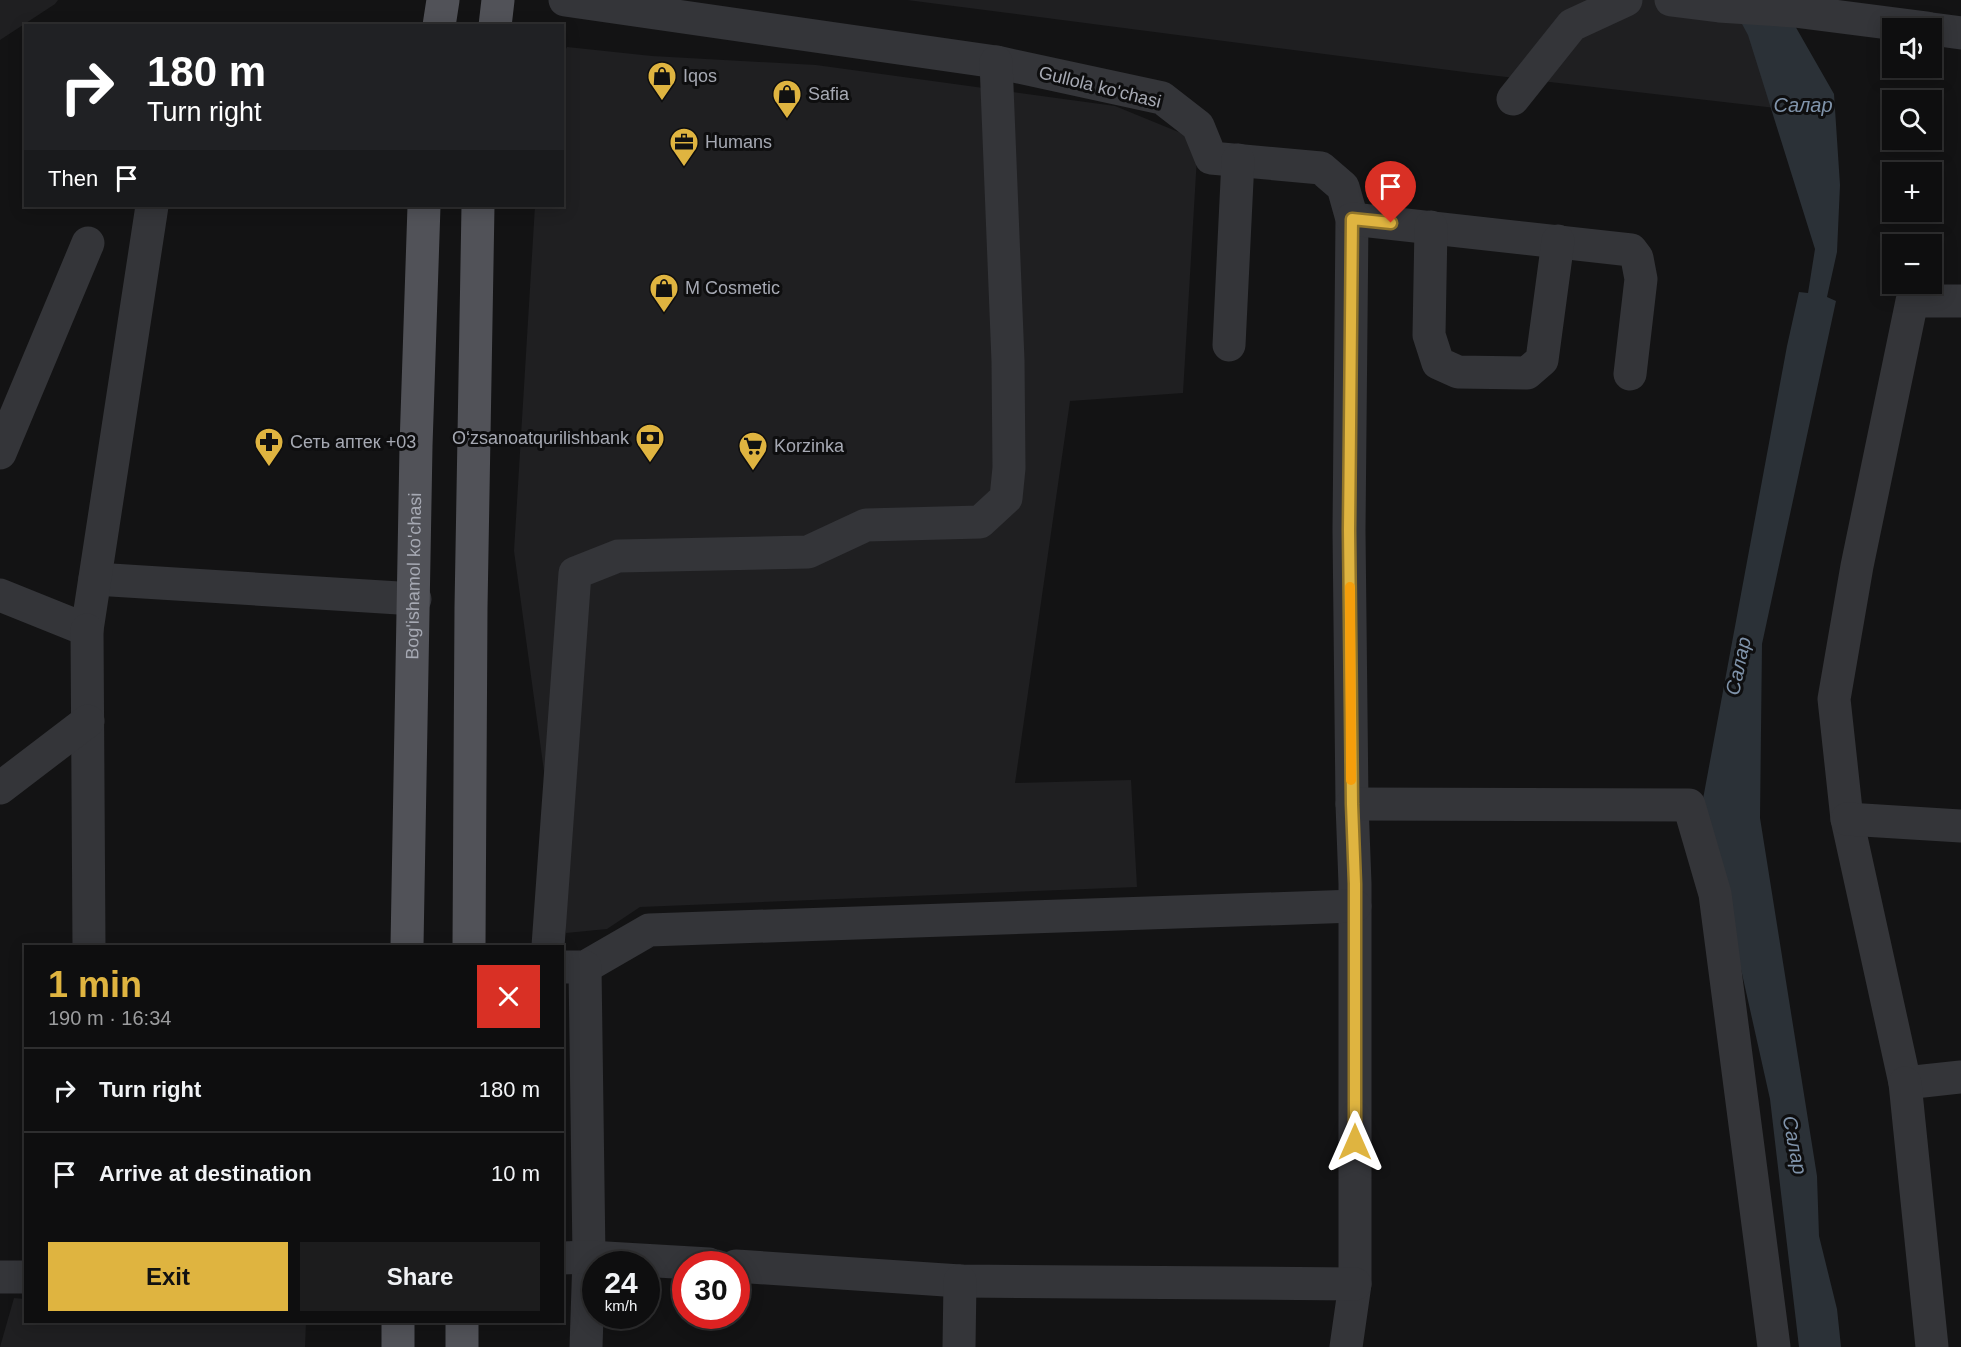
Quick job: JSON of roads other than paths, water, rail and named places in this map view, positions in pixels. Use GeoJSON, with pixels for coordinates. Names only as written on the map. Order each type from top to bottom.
{"type":"FeatureCollection","features":[{"type":"Feature","properties":{"kind":"main road"},"geometry":{"type":"LineString","coordinates":[[439,24],[443,0]]}},
{"type":"Feature","properties":{"kind":"main road"},"geometry":{"type":"LineString","coordinates":[[495,24],[498,0]]}},
{"type":"Feature","properties":{"kind":"main road","name":"Bog'ishamol ko'chasi"},"geometry":{"type":"LineString","coordinates":[[406,945],[415,599],[416,446],[424,207]]}},
{"type":"Feature","properties":{"kind":"main road"},"geometry":{"type":"LineString","coordinates":[[469,945],[471,620],[478,207]]}},
{"type":"Feature","properties":{"kind":"main road"},"geometry":{"type":"LineString","coordinates":[[398,1323],[398,1347]]}},
{"type":"Feature","properties":{"kind":"main road"},"geometry":{"type":"LineString","coordinates":[[462,1323],[462,1347]]}},
{"type":"Feature","properties":{"kind":"street","name":"Gullola ko'chasi"},"geometry":{"type":"LineString","coordinates":[[565,0],[746,13],[996,62],[1162,98],[1198,126],[1211,158],[1321,168],[1343,187],[1352,219],[1349,530],[1355,906],[1355,1284],[1346,1347]]}},
{"type":"Feature","properties":{"kind":"street"},"geometry":{"type":"LineString","coordinates":[[1513,99],[1572,25],[1626,0]]}},
{"type":"Feature","properties":{"kind":"street"},"geometry":{"type":"LineString","coordinates":[[1671,0],[1794,11],[1882,22]]}},
{"type":"Feature","properties":{"kind":"street"},"geometry":{"type":"LineString","coordinates":[[1942,30],[1961,33]]}},
{"type":"Feature","properties":{"kind":"street"},"geometry":{"type":"LineString","coordinates":[[548,945],[575,573],[618,556],[808,552],[866,525],[980,522],[1006,498],[1009,468],[1008,361],[996,62]]}},
{"type":"Feature","properties":{"kind":"street"},"geometry":{"type":"LineString","coordinates":[[1229,345],[1238,160]]}},
{"type":"Feature","properties":{"kind":"street"},"geometry":{"type":"LineString","coordinates":[[89,945],[87,630],[152,207]]}},
{"type":"Feature","properties":{"kind":"street"},"geometry":{"type":"LineString","coordinates":[[1352,219],[1631,250],[1637,258],[1641,279],[1630,374]]}},
{"type":"Feature","properties":{"kind":"street"},"geometry":{"type":"LineString","coordinates":[[1431,227],[1429,335],[1438,363],[1458,372],[1527,373],[1542,360],[1558,241]]}},
{"type":"Feature","properties":{"kind":"street"},"geometry":{"type":"LineString","coordinates":[[0,453],[88,243]]}},
{"type":"Feature","properties":{"kind":"street"},"geometry":{"type":"LineString","coordinates":[[1932,1347],[1905,1083],[1847,819],[1834,699],[1857,566],[1912,302],[1961,301]]}},
{"type":"Feature","properties":{"kind":"street"},"geometry":{"type":"LineString","coordinates":[[95,579],[415,599]]}},
{"type":"Feature","properties":{"kind":"street"},"geometry":{"type":"LineString","coordinates":[[0,596],[87,630]]}},
{"type":"Feature","properties":{"kind":"street"},"geometry":{"type":"LineString","coordinates":[[0,788],[88,721]]}},
{"type":"Feature","properties":{"kind":"street"},"geometry":{"type":"LineString","coordinates":[[1352,804],[1689,805],[1715,894],[1774,1347]]}},
{"type":"Feature","properties":{"kind":"street"},"geometry":{"type":"LineString","coordinates":[[1847,819],[1961,826]]}},
{"type":"Feature","properties":{"kind":"street"},"geometry":{"type":"LineString","coordinates":[[586,1347],[576,1257],[574,967],[649,930],[1355,906]]}},
{"type":"Feature","properties":{"kind":"street"},"geometry":{"type":"LineString","coordinates":[[1905,1083],[1961,1077]]}},
{"type":"Feature","properties":{"kind":"street"},"geometry":{"type":"LineString","coordinates":[[576,1257],[672,1262]]}},
{"type":"Feature","properties":{"kind":"street"},"geometry":{"type":"LineString","coordinates":[[750,1267],[960,1281],[1355,1284]]}},
{"type":"Feature","properties":{"kind":"street"},"geometry":{"type":"LineString","coordinates":[[0,1277],[24,1277]]}},
{"type":"Feature","properties":{"kind":"street"},"geometry":{"type":"LineString","coordinates":[[959,1347],[960,1281]]}},
{"type":"Feature","properties":{"kind":"water","name":"Салар"},"geometry":{"type":"Polygon","coordinates":[[[1729,0],[1794,24],[1834,94],[1840,185],[1837,252],[1827,297],[1836,301],[1762,644],[1760,818],[1817,1176],[1819,1236],[1837,1309],[1841,1347],[1799,1347],[1770,1099],[1703,799],[1787,346],[1799,292],[1808,293],[1815,249],[1748,35],[1729,0]]]}},
{"type":"Feature","properties":{"kind":"place","name":"Iqos"},"geometry":{"type":"Point","coordinates":[662,102]}},
{"type":"Feature","properties":{"kind":"place","name":"Safia"},"geometry":{"type":"Point","coordinates":[787,120]}},
{"type":"Feature","properties":{"kind":"place","name":"Humans"},"geometry":{"type":"Point","coordinates":[684,168]}},
{"type":"Feature","properties":{"kind":"place","name":"M Cosmetic"},"geometry":{"type":"Point","coordinates":[664,314]}},
{"type":"Feature","properties":{"kind":"place","name":"Oʻzsanoatqurilishbank"},"geometry":{"type":"Point","coordinates":[650,464]}},
{"type":"Feature","properties":{"kind":"place","name":"Сеть аптек +03"},"geometry":{"type":"Point","coordinates":[269,468]}},
{"type":"Feature","properties":{"kind":"place","name":"Korzinka"},"geometry":{"type":"Point","coordinates":[753,472]}}]}
